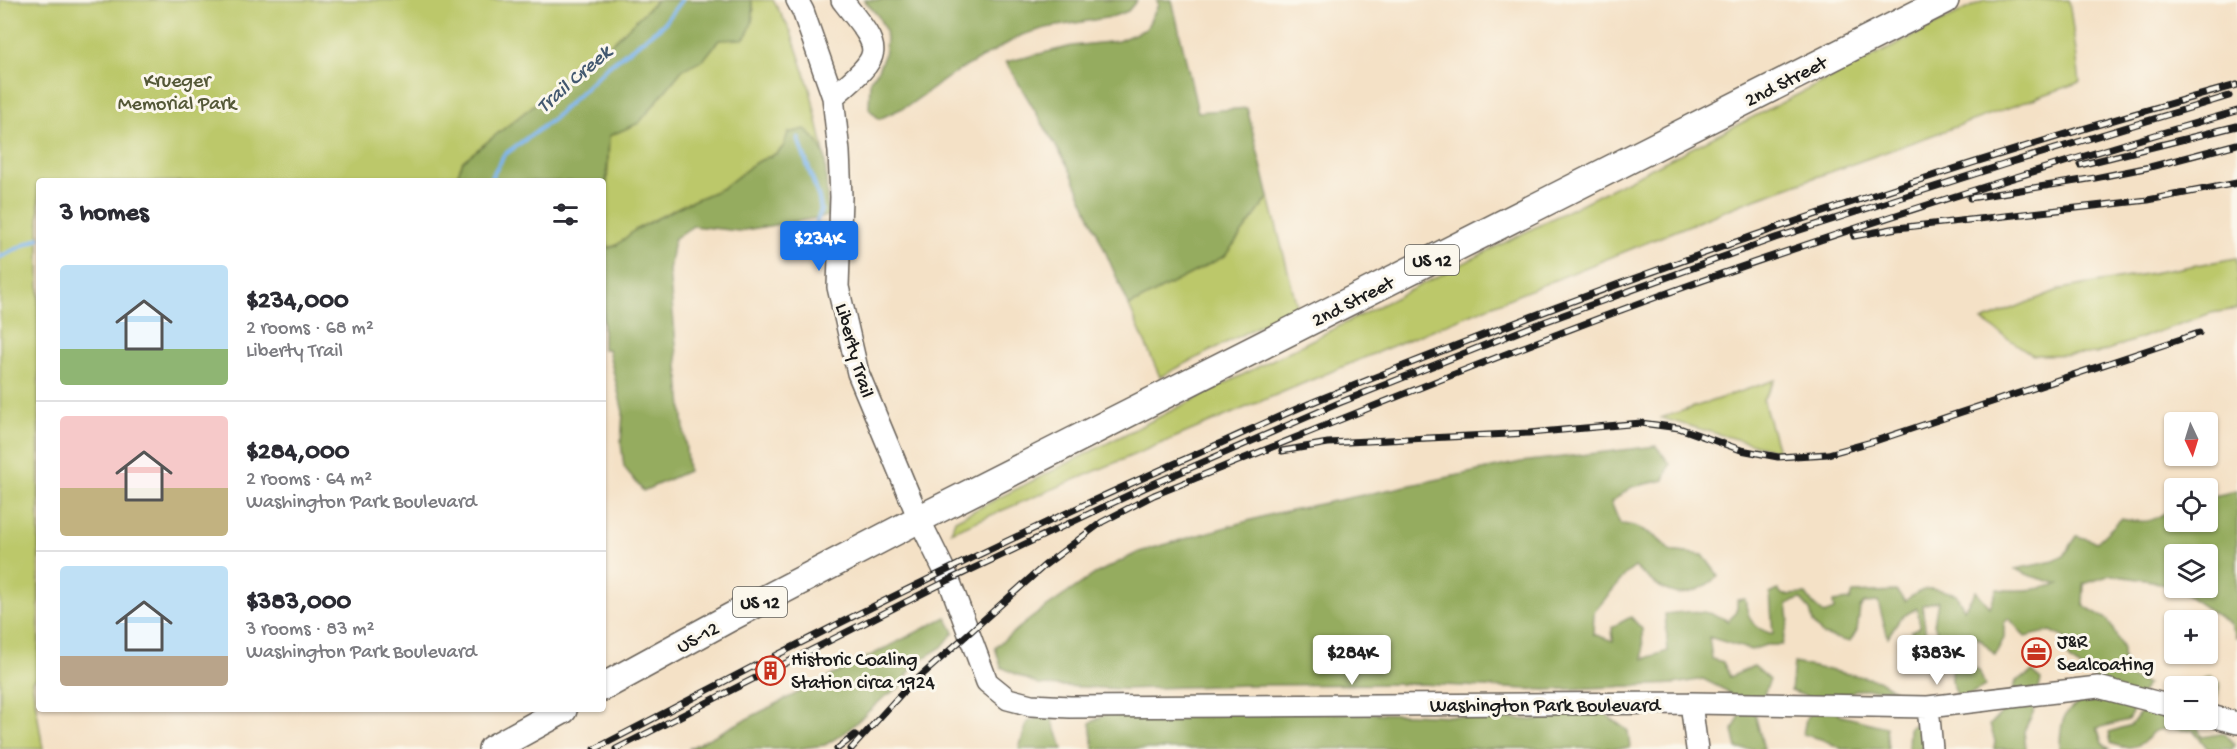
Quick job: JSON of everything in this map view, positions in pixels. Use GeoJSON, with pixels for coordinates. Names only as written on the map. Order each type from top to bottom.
{"type":"FeatureCollection","features":[{"type":"Feature","properties":{"kind":"main road","name":"2nd Street"},"geometry":{"type":"LineString","coordinates":[[919,519],[1945,0]]}},
{"type":"Feature","properties":{"kind":"main road","name":"US-12"},"geometry":{"type":"LineString","coordinates":[[606,685],[731,616],[919,519]]}},
{"type":"Feature","properties":{"kind":"main road"},"geometry":{"type":"LineString","coordinates":[[492,749],[559,712]]}},
{"type":"Feature","properties":{"kind":"street","name":"Liberty Trail"},"geometry":{"type":"LineString","coordinates":[[797,0],[833,97],[841,197],[838,287],[858,373],[919,519]]}},
{"type":"Feature","properties":{"kind":"street"},"geometry":{"type":"LineString","coordinates":[[833,97],[867,67],[873,51],[870,35],[842,0]]}},
{"type":"Feature","properties":{"kind":"street","name":"Washington Park Boulevard"},"geometry":{"type":"LineString","coordinates":[[919,519],[950,580],[987,682],[1008,699],[1031,705],[1070,707],[1691,703],[1928,706],[2098,687],[2164,704]]}},
{"type":"Feature","properties":{"kind":"street"},"geometry":{"type":"LineString","coordinates":[[1691,703],[1697,749]]}},
{"type":"Feature","properties":{"kind":"street"},"geometry":{"type":"LineString","coordinates":[[1928,706],[1932,749]]}},
{"type":"Feature","properties":{"kind":"street"},"geometry":{"type":"LineString","coordinates":[[2218,718],[2237,723]]}},
{"type":"Feature","properties":{"kind":"green space","name":"Krueger Memorial Park"},"geometry":{"type":"Polygon","coordinates":[[[0,0],[657,0],[611,44],[463,161],[456,178],[36,178],[36,678],[32,681],[43,749],[0,749],[0,0]]]}},
{"type":"Feature","properties":{"kind":"green space"},"geometry":{"type":"Polygon","coordinates":[[[657,0],[751,0],[752,21],[743,39],[719,40],[704,59],[683,69],[639,123],[609,136],[606,189],[606,178],[456,178],[463,161],[611,44],[657,0]]]}},
{"type":"Feature","properties":{"kind":"green space"},"geometry":{"type":"Polygon","coordinates":[[[751,0],[773,0],[791,32],[810,89],[825,157],[817,141],[783,147],[777,153],[755,163],[723,188],[683,205],[635,230],[617,245],[609,248],[606,241],[606,189],[609,136],[639,123],[683,69],[704,59],[719,40],[754,10],[751,0]]]}},
{"type":"Feature","properties":{"kind":"green space"},"geometry":{"type":"Polygon","coordinates":[[[864,0],[1137,0],[1128,11],[1111,17],[1046,28],[1022,35],[953,74],[909,105],[879,119],[869,109],[870,80],[877,72],[884,56],[885,30],[878,16],[864,0]]]}},
{"type":"Feature","properties":{"kind":"green space"},"geometry":{"type":"Polygon","coordinates":[[[1157,0],[1172,0],[1198,112],[1247,108],[1269,197],[1225,256],[1129,306],[1069,168],[1006,62],[1072,46],[1118,41],[1146,29],[1158,5],[1157,0]]]}},
{"type":"Feature","properties":{"kind":"green space"},"geometry":{"type":"Polygon","coordinates":[[[1985,0],[2069,0],[2080,82],[1744,203],[1373,354],[951,532],[955,520],[1985,0]]]}},
{"type":"Feature","properties":{"kind":"green space"},"geometry":{"type":"Polygon","coordinates":[[[805,129],[817,141],[825,157],[828,216],[739,231],[693,226],[674,239],[669,271],[688,471],[643,491],[624,467],[621,443],[623,412],[608,349],[606,349],[606,243],[609,248],[617,245],[635,230],[683,205],[723,188],[755,163],[777,153],[783,147],[788,133],[805,129]]]}},
{"type":"Feature","properties":{"kind":"green space"},"geometry":{"type":"Polygon","coordinates":[[[1269,197],[1297,306],[1160,377],[1129,306],[1225,256],[1269,197]]]}},
{"type":"Feature","properties":{"kind":"green space"},"geometry":{"type":"Polygon","coordinates":[[[2237,258],[2237,309],[2211,313],[2096,354],[2033,355],[1982,321],[2061,289],[2237,258]]]}},
{"type":"Feature","properties":{"kind":"green space"},"geometry":{"type":"Polygon","coordinates":[[[1775,380],[1763,400],[1778,451],[1661,418],[1775,380]]]}},
{"type":"Feature","properties":{"kind":"green space"},"geometry":{"type":"Polygon","coordinates":[[[1656,446],[1670,464],[1664,480],[1632,487],[1611,502],[1620,524],[1634,526],[1648,532],[1670,551],[1703,555],[1719,576],[1695,591],[1685,594],[1675,593],[1656,585],[1635,567],[1626,574],[1594,612],[1593,634],[1613,641],[1612,627],[1631,617],[1642,629],[1643,659],[1668,651],[1665,614],[1705,612],[1728,621],[1737,612],[1737,600],[1745,599],[1752,622],[1760,629],[1773,634],[1770,594],[1778,590],[1783,595],[1806,594],[1824,614],[1834,610],[1833,602],[1850,600],[1853,593],[1896,591],[1905,601],[1918,592],[1929,589],[1956,594],[1964,609],[1976,591],[1990,607],[1997,589],[2028,590],[2059,584],[2015,569],[2054,561],[2064,556],[2077,536],[2097,542],[2121,519],[2144,521],[2164,513],[2164,532],[2218,532],[2218,495],[2237,491],[2237,639],[2230,624],[2218,616],[2218,610],[2209,610],[2191,598],[2218,598],[2218,544],[2164,544],[2164,585],[2111,575],[2084,584],[2083,605],[2108,620],[2123,649],[2124,676],[2147,684],[2128,720],[2097,728],[2102,743],[2110,749],[2060,749],[2062,722],[2074,706],[2091,696],[2095,677],[2069,660],[2065,638],[2051,631],[2025,637],[2009,618],[2004,623],[2004,638],[1995,655],[1979,638],[1960,641],[1967,649],[1969,666],[1979,670],[1985,686],[1967,696],[1957,695],[1951,680],[1952,656],[1940,640],[1934,624],[1938,601],[1922,605],[1927,643],[1916,645],[1911,631],[1920,627],[1917,608],[1900,618],[1888,637],[1878,602],[1864,603],[1860,608],[1857,630],[1850,642],[1823,635],[1813,623],[1810,610],[1800,599],[1787,604],[1789,620],[1782,645],[1766,645],[1751,650],[1709,637],[1712,659],[1723,662],[1730,677],[1754,666],[1770,680],[1755,714],[1764,749],[1737,749],[1733,730],[1742,711],[1727,691],[1703,679],[1674,684],[1546,690],[1420,684],[1246,685],[1124,689],[1039,685],[1001,667],[995,647],[1034,616],[1095,574],[1139,552],[1272,514],[1521,462],[1656,446]]]}},
{"type":"Feature","properties":{"kind":"green space"},"geometry":{"type":"Polygon","coordinates":[[[946,617],[954,632],[942,647],[915,663],[900,687],[882,699],[846,732],[825,745],[795,749],[688,749],[946,617]]]}},
{"type":"Feature","properties":{"kind":"green space"},"geometry":{"type":"Polygon","coordinates":[[[1794,663],[1878,680],[1893,689],[1855,690],[1841,700],[1838,715],[1886,727],[1888,749],[1842,749],[1824,740],[1803,734],[1806,719],[1819,701],[1791,691],[1794,663]]]}},
{"type":"Feature","properties":{"kind":"green space"},"geometry":{"type":"Polygon","coordinates":[[[2033,672],[2041,680],[2033,713],[2024,731],[2026,749],[1994,749],[1995,741],[1990,725],[2010,704],[2016,681],[2033,672]]]}},
{"type":"Feature","properties":{"kind":"green space"},"geometry":{"type":"Polygon","coordinates":[[[2144,707],[2164,707],[2164,730],[2154,732],[2141,744],[2133,747],[2111,743],[2109,732],[2131,725],[2144,707]]]}},
{"type":"Feature","properties":{"kind":"green space"},"geometry":{"type":"Polygon","coordinates":[[[1115,709],[1409,714],[1536,720],[1600,710],[1628,731],[1630,748],[1094,749],[1090,723],[1115,709]]]}},
{"type":"Feature","properties":{"kind":"green space"},"geometry":{"type":"Polygon","coordinates":[[[1044,715],[1052,719],[1063,749],[1019,749],[1027,722],[1044,715]]]}},
{"type":"Feature","properties":{"kind":"green space"},"geometry":{"type":"Polygon","coordinates":[[[1920,722],[1925,749],[1908,749],[1909,727],[1920,722]]]}},
{"type":"Feature","properties":{"kind":"green space"},"geometry":{"type":"Polygon","coordinates":[[[2193,730],[2199,730],[2202,737],[2225,733],[2235,745],[2232,749],[2208,749],[2193,730]]]}},
{"type":"Feature","properties":{"kind":"waterway","name":"Trail Creek"},"geometry":{"type":"LineString","coordinates":[[491,178],[504,155],[553,119],[607,67],[663,25],[682,0]]}},
{"type":"Feature","properties":{"kind":"waterway"},"geometry":{"type":"LineString","coordinates":[[798,138],[819,198],[821,210],[816,224]]}},
{"type":"Feature","properties":{"kind":"waterway","name":"Trail Creek"},"geometry":{"type":"LineString","coordinates":[[0,257],[36,239]]}},
{"type":"Feature","properties":{"kind":"railway"},"geometry":{"type":"LineString","coordinates":[[775,656],[1045,523],[1318,400],[1431,355],[1658,270],[1888,190],[2120,118],[2237,85]]}},
{"type":"Feature","properties":{"kind":"railway"},"geometry":{"type":"LineString","coordinates":[[780,666],[949,580],[1144,488],[1339,403],[1533,326],[1775,238],[2229,96]]}},
{"type":"Feature","properties":{"kind":"railway"},"geometry":{"type":"LineString","coordinates":[[851,749],[902,693],[1045,565],[1102,522],[1154,495],[1406,393],[1659,296],[1947,199],[2237,111]]}},
{"type":"Feature","properties":{"kind":"railway"},"geometry":{"type":"LineString","coordinates":[[2080,165],[2237,126]]}},
{"type":"Feature","properties":{"kind":"railway"},"geometry":{"type":"LineString","coordinates":[[1970,198],[2150,167],[2237,144]]}},
{"type":"Feature","properties":{"kind":"railway"},"geometry":{"type":"LineString","coordinates":[[1854,236],[1897,228],[2148,200],[2237,183]]}},
{"type":"Feature","properties":{"kind":"railway"},"geometry":{"type":"LineString","coordinates":[[1282,451],[1328,443],[1529,433],[1641,423],[1679,428],[1741,450],[1778,457],[1828,454],[1875,441],[2199,333]]}},
{"type":"Feature","properties":{"kind":"railway"},"geometry":{"type":"LineString","coordinates":[[595,749],[756,665]]}},
{"type":"Feature","properties":{"kind":"railway"},"geometry":{"type":"LineString","coordinates":[[616,749],[761,675]]}},
{"type":"Feature","properties":{"kind":"railway"},"geometry":{"type":"LineString","coordinates":[[837,749],[855,735]]}},
{"type":"Feature","properties":{"kind":"place","name":"J&R Sealcoating"},"geometry":{"type":"Point","coordinates":[2036,652]}},
{"type":"Feature","properties":{"kind":"place","name":"Historic Coaling Station circa 1924"},"geometry":{"type":"Point","coordinates":[770,670]}}]}
